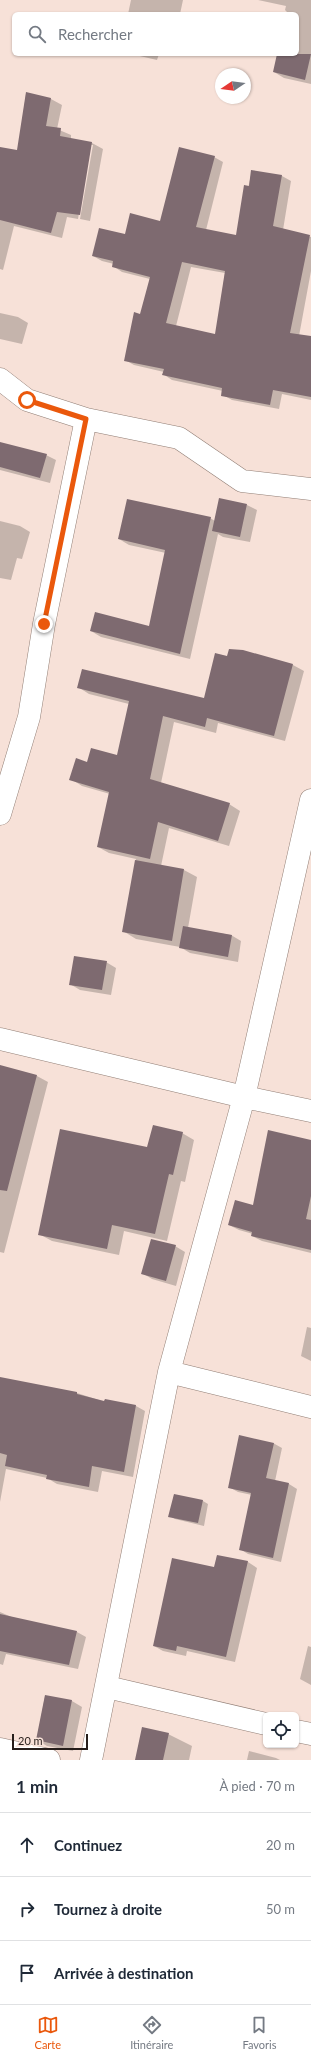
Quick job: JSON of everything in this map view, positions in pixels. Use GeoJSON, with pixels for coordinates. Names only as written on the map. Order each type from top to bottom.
{"type":"FeatureCollection","features":[{"type":"Feature","properties":{"kind":"street"},"geometry":{"type":"LineString","coordinates":[[0,379],[27,400],[86,419],[179,438],[242,480],[311,489]]}},
{"type":"Feature","properties":{"kind":"street"},"geometry":{"type":"LineString","coordinates":[[0,814],[29,717],[44,624],[86,419]]}},
{"type":"Feature","properties":{"kind":"street"},"geometry":{"type":"LineString","coordinates":[[91,1760],[169,1372],[244,1097],[311,800]]}},
{"type":"Feature","properties":{"kind":"street"},"geometry":{"type":"LineString","coordinates":[[0,1039],[244,1097],[311,1111]]}},
{"type":"Feature","properties":{"kind":"street"},"geometry":{"type":"LineString","coordinates":[[169,1372],[311,1407]]}},
{"type":"Feature","properties":{"kind":"street"},"geometry":{"type":"LineString","coordinates":[[106,1688],[263,1723]]}},
{"type":"Feature","properties":{"kind":"street"},"geometry":{"type":"LineString","coordinates":[[299,1732],[311,1734]]}},
{"type":"Feature","properties":{"kind":"street"},"geometry":{"type":"LineString","coordinates":[[0,1749],[49,1760]]}},
{"type":"Feature","properties":{"kind":"building"},"geometry":{"type":"Polygon","coordinates":[[[299,54],[311,54],[305,80],[273,72],[277,56],[299,56],[299,54]]]}},
{"type":"Feature","properties":{"kind":"building"},"geometry":{"type":"Polygon","coordinates":[[[26,92],[51,98],[46,126],[61,128],[60,136],[92,142],[80,215],[57,212],[51,233],[0,220],[0,147],[17,150],[26,92]]]}},
{"type":"Feature","properties":{"kind":"building"},"geometry":{"type":"Polygon","coordinates":[[[179,147],[215,156],[196,227],[236,235],[244,185],[249,186],[251,170],[282,175],[273,226],[310,235],[290,333],[311,336],[311,397],[273,390],[270,405],[221,396],[222,388],[162,375],[164,369],[124,361],[134,312],[140,314],[150,277],[112,267],[113,261],[92,256],[99,228],[125,234],[130,213],[160,221],[179,147]],[[182,262],[166,323],[215,334],[225,271],[182,262]]]}},
{"type":"Feature","properties":{"kind":"building"},"geometry":{"type":"Polygon","coordinates":[[[0,442],[47,454],[40,478],[0,467],[0,442]]]}},
{"type":"Feature","properties":{"kind":"building"},"geometry":{"type":"Polygon","coordinates":[[[219,498],[247,504],[240,537],[212,531],[219,498]]]}},
{"type":"Feature","properties":{"kind":"building"},"geometry":{"type":"Polygon","coordinates":[[[127,499],[211,517],[180,654],[90,631],[95,612],[149,626],[165,550],[118,539],[127,499]]]}},
{"type":"Feature","properties":{"kind":"building"},"geometry":{"type":"Polygon","coordinates":[[[229,649],[243,650],[293,664],[274,736],[207,718],[205,727],[163,716],[150,779],[230,803],[218,841],[158,822],[150,859],[97,847],[109,792],[69,780],[76,758],[87,762],[91,748],[117,755],[129,701],[77,688],[82,669],[204,698],[215,653],[227,656],[229,649]]]}},
{"type":"Feature","properties":{"kind":"building"},"geometry":{"type":"Polygon","coordinates":[[[135,860],[184,869],[172,941],[122,932],[135,860]]]}},
{"type":"Feature","properties":{"kind":"building"},"geometry":{"type":"Polygon","coordinates":[[[183,926],[232,935],[228,957],[179,948],[183,926]]]}},
{"type":"Feature","properties":{"kind":"building"},"geometry":{"type":"Polygon","coordinates":[[[74,956],[107,961],[102,990],[69,985],[74,956]]]}},
{"type":"Feature","properties":{"kind":"building"},"geometry":{"type":"Polygon","coordinates":[[[0,1065],[37,1075],[7,1191],[0,1190],[0,1065]]]}},
{"type":"Feature","properties":{"kind":"building"},"geometry":{"type":"Polygon","coordinates":[[[153,1125],[183,1132],[173,1175],[169,1174],[155,1234],[112,1225],[107,1249],[38,1235],[60,1129],[147,1147],[153,1125]]]}},
{"type":"Feature","properties":{"kind":"building"},"geometry":{"type":"Polygon","coordinates":[[[268,1130],[311,1140],[311,1196],[306,1219],[311,1220],[311,1250],[251,1236],[252,1232],[228,1225],[235,1200],[253,1205],[268,1130]]]}},
{"type":"Feature","properties":{"kind":"building"},"geometry":{"type":"Polygon","coordinates":[[[151,1239],[176,1245],[166,1281],[141,1274],[151,1239]]]}},
{"type":"Feature","properties":{"kind":"building"},"geometry":{"type":"Polygon","coordinates":[[[0,1377],[77,1392],[77,1394],[104,1401],[105,1399],[136,1405],[124,1472],[92,1466],[89,1487],[46,1479],[47,1475],[5,1466],[7,1455],[0,1453],[0,1377]]]}},
{"type":"Feature","properties":{"kind":"building"},"geometry":{"type":"Polygon","coordinates":[[[239,1435],[274,1443],[266,1478],[289,1483],[273,1558],[239,1550],[251,1493],[228,1488],[239,1435]]]}},
{"type":"Feature","properties":{"kind":"building"},"geometry":{"type":"Polygon","coordinates":[[[174,1494],[203,1500],[198,1523],[168,1517],[174,1494]]]}},
{"type":"Feature","properties":{"kind":"building"},"geometry":{"type":"Polygon","coordinates":[[[217,1555],[248,1561],[226,1657],[177,1646],[176,1651],[153,1646],[172,1558],[214,1567],[217,1555]]]}},
{"type":"Feature","properties":{"kind":"building"},"geometry":{"type":"Polygon","coordinates":[[[0,1614],[77,1631],[69,1665],[0,1651],[0,1614]]]}},
{"type":"Feature","properties":{"kind":"building"},"geometry":{"type":"Polygon","coordinates":[[[45,1695],[72,1700],[63,1746],[36,1740],[45,1695]]]}},
{"type":"Feature","properties":{"kind":"building"},"geometry":{"type":"Polygon","coordinates":[[[142,1727],[169,1733],[163,1760],[135,1760],[142,1727]]]}},
{"type":"Feature","properties":{"kind":"route"},"geometry":{"type":"LineString","coordinates":[[27,400],[86,419],[44,624]]}}]}
